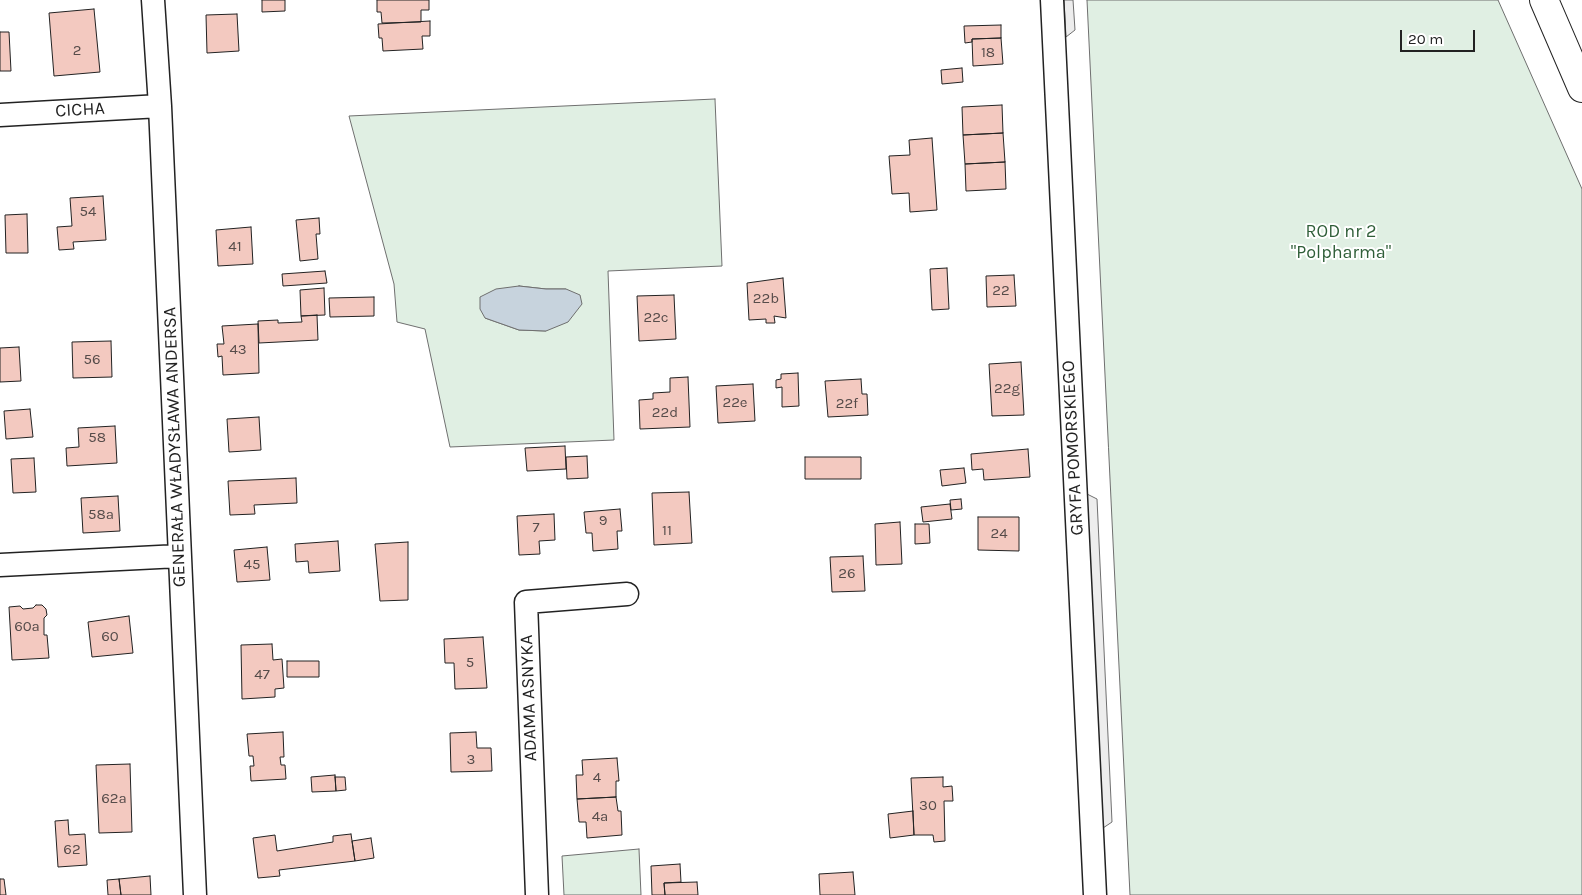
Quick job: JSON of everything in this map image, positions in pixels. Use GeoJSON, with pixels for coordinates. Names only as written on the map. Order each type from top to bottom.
{"type":"FeatureCollection","features":[{"type":"Feature","properties":{"kind":"main road"},"geometry":{"type":"LineString","coordinates":[[1544,0],[1582,88]]}},
{"type":"Feature","properties":{"kind":"street","name":"GENERAŁA WŁADYSŁAWA ANDERSA"},"geometry":{"type":"LineString","coordinates":[[153,0],[160,106],[195,895]]}},
{"type":"Feature","properties":{"kind":"street","name":"GRYFA POMORSKIEGO"},"geometry":{"type":"LineString","coordinates":[[1052,0],[1095,895]]}},
{"type":"Feature","properties":{"kind":"street","name":"CICHA"},"geometry":{"type":"LineString","coordinates":[[0,115],[160,106]]}},
{"type":"Feature","properties":{"kind":"street"},"geometry":{"type":"LineString","coordinates":[[0,565],[179,556]]}},
{"type":"Feature","properties":{"kind":"street","name":"ADAMA ASNYKA"},"geometry":{"type":"LineString","coordinates":[[537,895],[526,602],[627,594]]}},
{"type":"Feature","properties":{"kind":"green space","name":"ROD nr 2 \"Polpharma\""},"geometry":{"type":"Polygon","coordinates":[[[1087,0],[1498,0],[1582,189],[1582,895],[1130,895],[1087,0]]]}},
{"type":"Feature","properties":{"kind":"green space"},"geometry":{"type":"Polygon","coordinates":[[[715,99],[722,266],[608,271],[614,440],[450,447],[425,329],[397,322],[394,284],[349,116],[715,99]],[[519,286],[485,318],[519,330],[546,331],[566,289],[519,286]]]}},
{"type":"Feature","properties":{"kind":"green space"},"geometry":{"type":"Polygon","coordinates":[[[639,849],[641,895],[564,895],[562,856],[639,849]]]}},
{"type":"Feature","properties":{"kind":"shaded area"},"geometry":{"type":"Polygon","coordinates":[[[1064,0],[1073,0],[1075,30],[1066,37],[1064,0]]]}},
{"type":"Feature","properties":{"kind":"shaded area"},"geometry":{"type":"Polygon","coordinates":[[[519,286],[566,289],[580,295],[582,304],[568,322],[546,331],[519,330],[485,318],[480,309],[480,297],[496,289],[519,286]]]}},
{"type":"Feature","properties":{"kind":"shaded area"},"geometry":{"type":"Polygon","coordinates":[[[1087,494],[1097,499],[1112,822],[1103,828],[1087,494]]]}},
{"type":"Feature","properties":{"kind":"building"},"geometry":{"type":"Polygon","coordinates":[[[262,0],[285,0],[285,11],[262,12],[262,0]]]}},
{"type":"Feature","properties":{"kind":"building"},"geometry":{"type":"Polygon","coordinates":[[[377,0],[429,0],[429,10],[421,10],[421,22],[382,23],[381,12],[377,12],[377,0]]]}},
{"type":"Feature","properties":{"kind":"building"},"geometry":{"type":"Polygon","coordinates":[[[94,9],[100,72],[54,76],[49,13],[94,9]]]}},
{"type":"Feature","properties":{"kind":"building"},"geometry":{"type":"Polygon","coordinates":[[[237,14],[239,51],[207,53],[206,15],[237,14]]]}},
{"type":"Feature","properties":{"kind":"building"},"geometry":{"type":"Polygon","coordinates":[[[430,21],[430,36],[422,36],[423,49],[383,51],[382,38],[379,38],[378,24],[430,21]]]}},
{"type":"Feature","properties":{"kind":"building"},"geometry":{"type":"Polygon","coordinates":[[[1001,25],[1001,38],[972,39],[972,42],[965,43],[964,26],[1001,25]]]}},
{"type":"Feature","properties":{"kind":"building"},"geometry":{"type":"Polygon","coordinates":[[[0,32],[9,32],[11,71],[0,71],[0,32]]]}},
{"type":"Feature","properties":{"kind":"building"},"geometry":{"type":"Polygon","coordinates":[[[1001,38],[1003,64],[973,66],[972,39],[1001,38]]]}},
{"type":"Feature","properties":{"kind":"building"},"geometry":{"type":"Polygon","coordinates":[[[962,68],[963,82],[942,84],[941,70],[962,68]]]}},
{"type":"Feature","properties":{"kind":"building"},"geometry":{"type":"Polygon","coordinates":[[[1002,105],[1003,133],[963,135],[962,107],[1002,105]]]}},
{"type":"Feature","properties":{"kind":"building"},"geometry":{"type":"Polygon","coordinates":[[[1003,133],[1005,162],[965,164],[963,135],[1003,133]]]}},
{"type":"Feature","properties":{"kind":"building"},"geometry":{"type":"Polygon","coordinates":[[[932,138],[937,210],[910,212],[909,193],[892,194],[889,156],[910,155],[909,140],[932,138]]]}},
{"type":"Feature","properties":{"kind":"building"},"geometry":{"type":"Polygon","coordinates":[[[1005,162],[1006,189],[966,191],[965,164],[1005,162]]]}},
{"type":"Feature","properties":{"kind":"building"},"geometry":{"type":"Polygon","coordinates":[[[103,196],[106,240],[73,242],[74,249],[59,250],[57,227],[72,226],[70,198],[103,196]]]}},
{"type":"Feature","properties":{"kind":"building"},"geometry":{"type":"Polygon","coordinates":[[[27,214],[28,253],[6,253],[5,215],[27,214]]]}},
{"type":"Feature","properties":{"kind":"building"},"geometry":{"type":"Polygon","coordinates":[[[319,218],[320,234],[316,234],[318,259],[300,261],[296,220],[319,218]]]}},
{"type":"Feature","properties":{"kind":"building"},"geometry":{"type":"Polygon","coordinates":[[[251,227],[253,264],[218,266],[216,230],[251,227]]]}},
{"type":"Feature","properties":{"kind":"building"},"geometry":{"type":"Polygon","coordinates":[[[947,268],[949,309],[932,310],[930,269],[947,268]]]}},
{"type":"Feature","properties":{"kind":"building"},"geometry":{"type":"Polygon","coordinates":[[[325,271],[327,283],[283,286],[282,274],[325,271]]]}},
{"type":"Feature","properties":{"kind":"building"},"geometry":{"type":"Polygon","coordinates":[[[1014,275],[1016,306],[987,307],[986,276],[1014,275]]]}},
{"type":"Feature","properties":{"kind":"building"},"geometry":{"type":"Polygon","coordinates":[[[783,278],[786,318],[774,316],[775,323],[766,323],[766,319],[749,320],[747,283],[783,278]]]}},
{"type":"Feature","properties":{"kind":"building"},"geometry":{"type":"Polygon","coordinates":[[[324,288],[325,315],[301,316],[300,290],[324,288]]]}},
{"type":"Feature","properties":{"kind":"building"},"geometry":{"type":"Polygon","coordinates":[[[674,295],[676,339],[639,341],[637,296],[674,295]]]}},
{"type":"Feature","properties":{"kind":"building"},"geometry":{"type":"Polygon","coordinates":[[[374,297],[374,316],[330,317],[329,298],[374,297]]]}},
{"type":"Feature","properties":{"kind":"building"},"geometry":{"type":"Polygon","coordinates":[[[317,315],[318,340],[259,343],[258,321],[278,320],[278,323],[302,322],[301,316],[317,315]]]}},
{"type":"Feature","properties":{"kind":"building"},"geometry":{"type":"Polygon","coordinates":[[[258,324],[259,373],[223,375],[222,356],[218,357],[217,344],[224,344],[222,326],[258,324]]]}},
{"type":"Feature","properties":{"kind":"building"},"geometry":{"type":"Polygon","coordinates":[[[111,341],[112,377],[73,378],[72,342],[111,341]]]}},
{"type":"Feature","properties":{"kind":"building"},"geometry":{"type":"Polygon","coordinates":[[[19,347],[21,381],[0,382],[0,348],[19,347]]]}},
{"type":"Feature","properties":{"kind":"building"},"geometry":{"type":"Polygon","coordinates":[[[1021,362],[1024,415],[992,416],[989,364],[1021,362]]]}},
{"type":"Feature","properties":{"kind":"building"},"geometry":{"type":"Polygon","coordinates":[[[798,373],[799,406],[782,407],[782,387],[776,388],[776,380],[781,379],[781,374],[798,373]]]}},
{"type":"Feature","properties":{"kind":"building"},"geometry":{"type":"Polygon","coordinates":[[[688,377],[690,427],[640,429],[639,400],[653,399],[653,393],[670,392],[670,378],[688,377]]]}},
{"type":"Feature","properties":{"kind":"building"},"geometry":{"type":"Polygon","coordinates":[[[861,379],[862,394],[867,394],[868,415],[828,417],[825,381],[861,379]]]}},
{"type":"Feature","properties":{"kind":"building"},"geometry":{"type":"Polygon","coordinates":[[[753,384],[755,421],[718,423],[716,386],[753,384]]]}},
{"type":"Feature","properties":{"kind":"building"},"geometry":{"type":"Polygon","coordinates":[[[30,409],[33,437],[6,439],[4,411],[30,409]]]}},
{"type":"Feature","properties":{"kind":"building"},"geometry":{"type":"Polygon","coordinates":[[[259,417],[261,450],[229,452],[227,419],[259,417]]]}},
{"type":"Feature","properties":{"kind":"building"},"geometry":{"type":"Polygon","coordinates":[[[115,426],[117,463],[67,466],[66,448],[79,447],[78,428],[115,426]]]}},
{"type":"Feature","properties":{"kind":"building"},"geometry":{"type":"Polygon","coordinates":[[[565,446],[566,469],[527,471],[525,448],[565,446]]]}},
{"type":"Feature","properties":{"kind":"building"},"geometry":{"type":"Polygon","coordinates":[[[1028,449],[1030,477],[984,480],[983,469],[972,470],[971,454],[1028,449]]]}},
{"type":"Feature","properties":{"kind":"building"},"geometry":{"type":"Polygon","coordinates":[[[587,456],[588,478],[567,479],[566,457],[587,456]]]}},
{"type":"Feature","properties":{"kind":"building"},"geometry":{"type":"Polygon","coordinates":[[[805,457],[861,457],[861,479],[805,479],[805,457]]]}},
{"type":"Feature","properties":{"kind":"building"},"geometry":{"type":"Polygon","coordinates":[[[34,458],[36,492],[13,493],[11,459],[34,458]]]}},
{"type":"Feature","properties":{"kind":"building"},"geometry":{"type":"Polygon","coordinates":[[[964,468],[966,483],[942,486],[940,470],[964,468]]]}},
{"type":"Feature","properties":{"kind":"building"},"geometry":{"type":"Polygon","coordinates":[[[296,478],[297,503],[254,505],[255,514],[230,515],[228,481],[296,478]]]}},
{"type":"Feature","properties":{"kind":"building"},"geometry":{"type":"Polygon","coordinates":[[[689,492],[692,543],[654,545],[652,493],[689,492]]]}},
{"type":"Feature","properties":{"kind":"building"},"geometry":{"type":"Polygon","coordinates":[[[118,496],[120,531],[83,533],[81,498],[118,496]]]}},
{"type":"Feature","properties":{"kind":"building"},"geometry":{"type":"Polygon","coordinates":[[[961,499],[962,509],[951,510],[950,500],[961,499]]]}},
{"type":"Feature","properties":{"kind":"building"},"geometry":{"type":"Polygon","coordinates":[[[950,504],[952,519],[923,522],[921,507],[950,504]]]}},
{"type":"Feature","properties":{"kind":"building"},"geometry":{"type":"Polygon","coordinates":[[[620,509],[622,531],[617,531],[618,549],[593,551],[592,533],[586,533],[584,512],[620,509]]]}},
{"type":"Feature","properties":{"kind":"building"},"geometry":{"type":"Polygon","coordinates":[[[554,514],[555,540],[539,541],[540,554],[519,555],[517,516],[554,514]]]}},
{"type":"Feature","properties":{"kind":"building"},"geometry":{"type":"Polygon","coordinates":[[[978,517],[1019,517],[1019,551],[978,550],[978,517]]]}},
{"type":"Feature","properties":{"kind":"building"},"geometry":{"type":"Polygon","coordinates":[[[900,522],[902,564],[876,565],[875,524],[900,522]]]}},
{"type":"Feature","properties":{"kind":"building"},"geometry":{"type":"Polygon","coordinates":[[[915,524],[929,524],[930,543],[915,544],[915,524]]]}},
{"type":"Feature","properties":{"kind":"building"},"geometry":{"type":"Polygon","coordinates":[[[338,541],[340,571],[309,573],[308,561],[296,562],[295,544],[338,541]]]}},
{"type":"Feature","properties":{"kind":"building"},"geometry":{"type":"Polygon","coordinates":[[[408,542],[408,600],[380,601],[375,544],[408,542]]]}},
{"type":"Feature","properties":{"kind":"building"},"geometry":{"type":"Polygon","coordinates":[[[267,547],[270,580],[237,582],[234,550],[267,547]]]}},
{"type":"Feature","properties":{"kind":"building"},"geometry":{"type":"Polygon","coordinates":[[[863,556],[865,591],[832,592],[830,557],[863,556]]]}},
{"type":"Feature","properties":{"kind":"building"},"geometry":{"type":"Polygon","coordinates":[[[36,605],[42,605],[46,609],[44,635],[47,635],[49,658],[12,660],[9,607],[20,606],[23,609],[33,608],[36,605]]]}},
{"type":"Feature","properties":{"kind":"building"},"geometry":{"type":"Polygon","coordinates":[[[129,616],[133,653],[92,657],[88,622],[129,616]]]}},
{"type":"Feature","properties":{"kind":"building"},"geometry":{"type":"Polygon","coordinates":[[[483,637],[487,688],[455,689],[454,663],[445,663],[444,639],[483,637]]]}},
{"type":"Feature","properties":{"kind":"building"},"geometry":{"type":"Polygon","coordinates":[[[272,644],[273,660],[282,659],[284,688],[275,689],[275,697],[242,699],[241,645],[272,644]]]}},
{"type":"Feature","properties":{"kind":"building"},"geometry":{"type":"Polygon","coordinates":[[[287,661],[319,661],[319,677],[287,677],[287,661]]]}},
{"type":"Feature","properties":{"kind":"building"},"geometry":{"type":"Polygon","coordinates":[[[283,732],[284,757],[280,757],[281,765],[285,765],[286,779],[251,781],[250,766],[254,766],[253,756],[249,756],[247,734],[283,732]]]}},
{"type":"Feature","properties":{"kind":"building"},"geometry":{"type":"Polygon","coordinates":[[[476,732],[477,748],[491,748],[492,771],[451,772],[450,733],[476,732]]]}},
{"type":"Feature","properties":{"kind":"building"},"geometry":{"type":"Polygon","coordinates":[[[617,758],[619,781],[616,781],[616,797],[577,799],[576,775],[583,775],[582,760],[617,758]]]}},
{"type":"Feature","properties":{"kind":"building"},"geometry":{"type":"Polygon","coordinates":[[[130,764],[132,832],[99,833],[96,765],[130,764]]]}},
{"type":"Feature","properties":{"kind":"building"},"geometry":{"type":"Polygon","coordinates":[[[335,775],[336,791],[312,792],[311,777],[335,775]]]}},
{"type":"Feature","properties":{"kind":"building"},"geometry":{"type":"Polygon","coordinates":[[[335,777],[345,777],[346,790],[336,791],[335,777]]]}},
{"type":"Feature","properties":{"kind":"building"},"geometry":{"type":"Polygon","coordinates":[[[943,777],[943,787],[952,786],[953,801],[944,801],[945,841],[934,842],[933,835],[914,835],[911,778],[943,777]]]}},
{"type":"Feature","properties":{"kind":"building"},"geometry":{"type":"Polygon","coordinates":[[[616,797],[618,811],[621,811],[622,835],[587,838],[586,822],[579,822],[577,799],[616,797]]]}},
{"type":"Feature","properties":{"kind":"building"},"geometry":{"type":"Polygon","coordinates":[[[913,811],[914,835],[890,838],[888,814],[913,811]]]}},
{"type":"Feature","properties":{"kind":"building"},"geometry":{"type":"Polygon","coordinates":[[[68,820],[69,835],[85,834],[87,865],[58,867],[55,821],[68,820]]]}},
{"type":"Feature","properties":{"kind":"building"},"geometry":{"type":"Polygon","coordinates":[[[351,834],[355,861],[279,870],[280,876],[258,878],[253,838],[275,835],[277,851],[333,842],[333,836],[351,834]]]}},
{"type":"Feature","properties":{"kind":"building"},"geometry":{"type":"Polygon","coordinates":[[[371,838],[374,858],[355,861],[352,841],[371,838]]]}},
{"type":"Feature","properties":{"kind":"building"},"geometry":{"type":"Polygon","coordinates":[[[680,864],[681,882],[664,883],[665,895],[652,895],[651,866],[680,864]]]}},
{"type":"Feature","properties":{"kind":"building"},"geometry":{"type":"Polygon","coordinates":[[[853,872],[855,895],[820,895],[819,874],[853,872]]]}},
{"type":"Feature","properties":{"kind":"building"},"geometry":{"type":"Polygon","coordinates":[[[150,876],[151,895],[121,895],[119,879],[150,876]]]}},
{"type":"Feature","properties":{"kind":"building"},"geometry":{"type":"Polygon","coordinates":[[[0,879],[4,879],[6,895],[0,895],[0,879]]]}},
{"type":"Feature","properties":{"kind":"building"},"geometry":{"type":"Polygon","coordinates":[[[119,879],[121,895],[108,895],[107,880],[119,879]]]}},
{"type":"Feature","properties":{"kind":"building"},"geometry":{"type":"Polygon","coordinates":[[[697,882],[698,895],[665,895],[664,883],[697,882]]]}}]}
